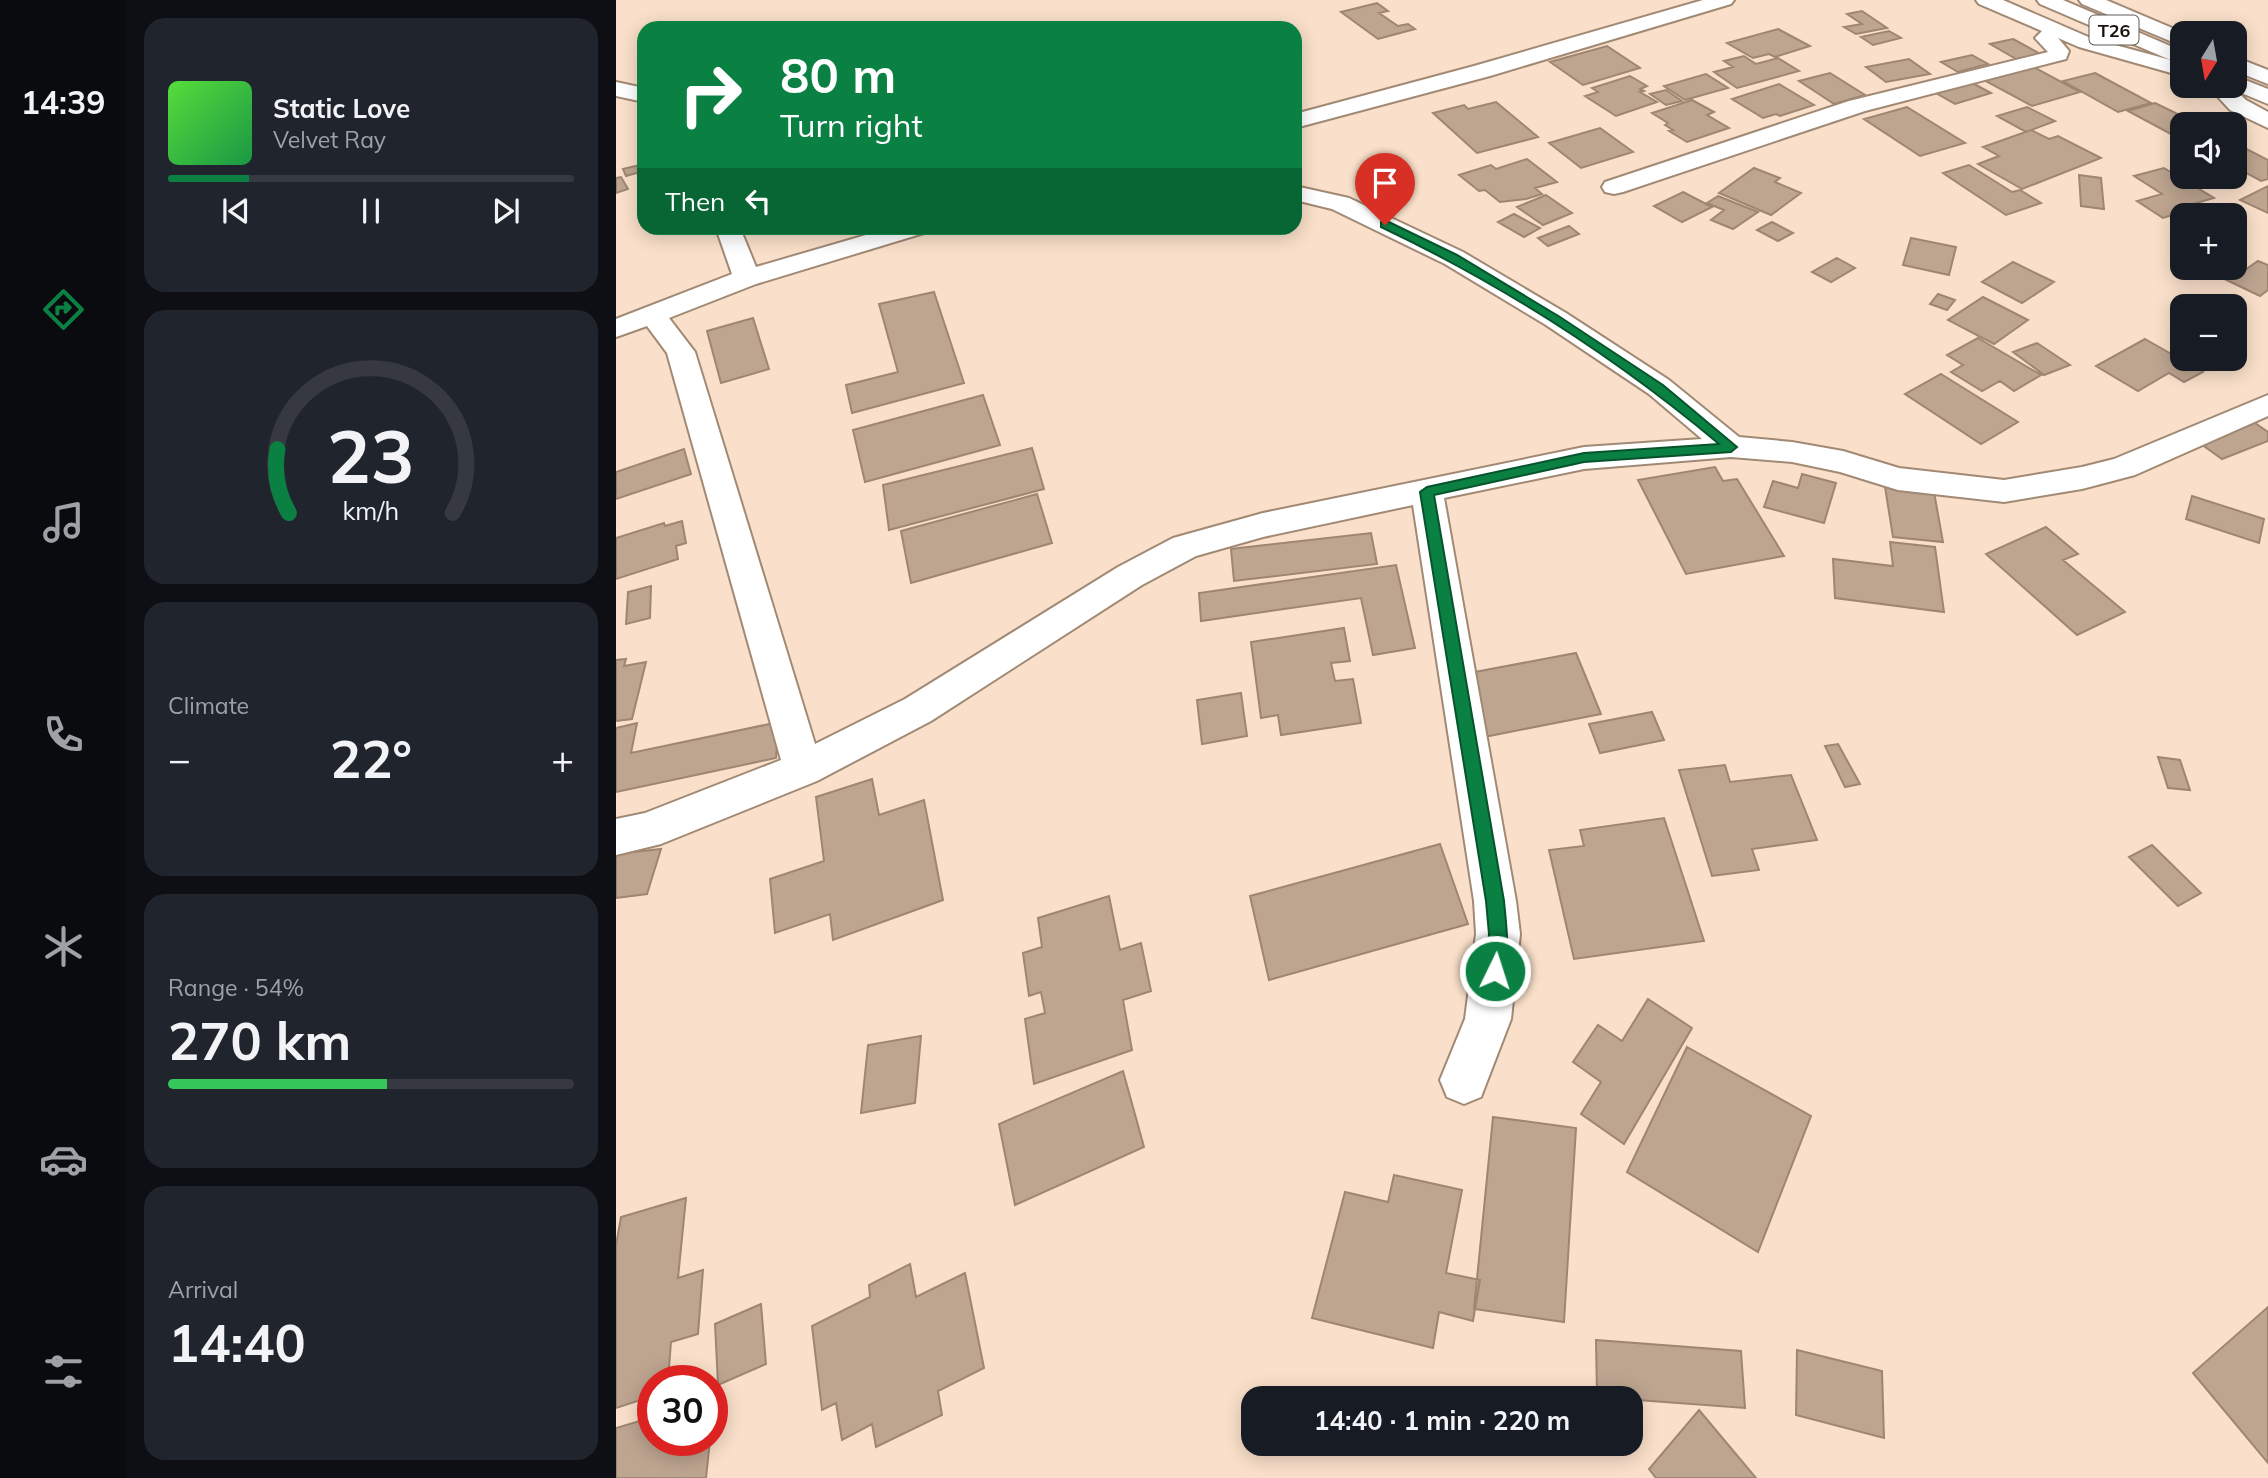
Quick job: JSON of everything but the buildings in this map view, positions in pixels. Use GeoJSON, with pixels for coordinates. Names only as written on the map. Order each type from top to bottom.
{"type":"FeatureCollection","features":[{"type":"Feature","properties":{"kind":"main road"},"geometry":{"type":"LineString","coordinates":[[1302,119],[1482,72],[1724,0]]}},
{"type":"Feature","properties":{"kind":"main road"},"geometry":{"type":"LineString","coordinates":[[1986,0],[2056,31],[2119,53],[2170,67]]}},
{"type":"Feature","properties":{"kind":"main road","name":"T26"},"geometry":{"type":"LineString","coordinates":[[2047,0],[2170,55]]}},
{"type":"Feature","properties":{"kind":"main road"},"geometry":{"type":"LineString","coordinates":[[2088,0],[2170,35]]}},
{"type":"Feature","properties":{"kind":"main road"},"geometry":{"type":"LineString","coordinates":[[1614,187],[1857,106],[2059,55],[2059,51],[2045,38],[2056,31]]}},
{"type":"Feature","properties":{"kind":"main road"},"geometry":{"type":"LineString","coordinates":[[2247,68],[2268,78]]}},
{"type":"Feature","properties":{"kind":"main road"},"geometry":{"type":"LineString","coordinates":[[2247,87],[2268,97]]}},
{"type":"Feature","properties":{"kind":"main road"},"geometry":{"type":"LineString","coordinates":[[616,89],[637,94]]}},
{"type":"Feature","properties":{"kind":"main road"},"geometry":{"type":"LineString","coordinates":[[2231,98],[2238,105],[2268,121]]}},
{"type":"Feature","properties":{"kind":"main road"},"geometry":{"type":"LineString","coordinates":[[1302,195],[1340,203],[1454,258],[1556,319],[1659,387],[1731,447]]}},
{"type":"Feature","properties":{"kind":"main road"},"geometry":{"type":"LineString","coordinates":[[731,235],[747,278]]}},
{"type":"Feature","properties":{"kind":"main road"},"geometry":{"type":"LineString","coordinates":[[616,329],[747,278],[891,235]]}},
{"type":"Feature","properties":{"kind":"main road"},"geometry":{"type":"LineString","coordinates":[[653,316],[681,352],[803,769]]}},
{"type":"Feature","properties":{"kind":"main road"},"geometry":{"type":"LineString","coordinates":[[616,837],[647,831],[803,769],[918,710],[1130,576],[1185,547],[1263,525],[1584,458],[1731,447],[1792,452],[1843,462],[1898,479],[2004,491],[2082,478],[2124,467],[2268,404]]}},
{"type":"Feature","properties":{"kind":"main road"},"geometry":{"type":"LineString","coordinates":[[1427,492],[1497,923],[1495,971],[1488,1019],[1464,1080]]}},
{"type":"Feature","properties":{"kind":"route"},"geometry":{"type":"LineString","coordinates":[[1385,225],[1454,258],[1556,319],[1659,387],[1731,447],[1584,458],[1427,492],[1495,901],[1498,934],[1495,971]]}}]}
